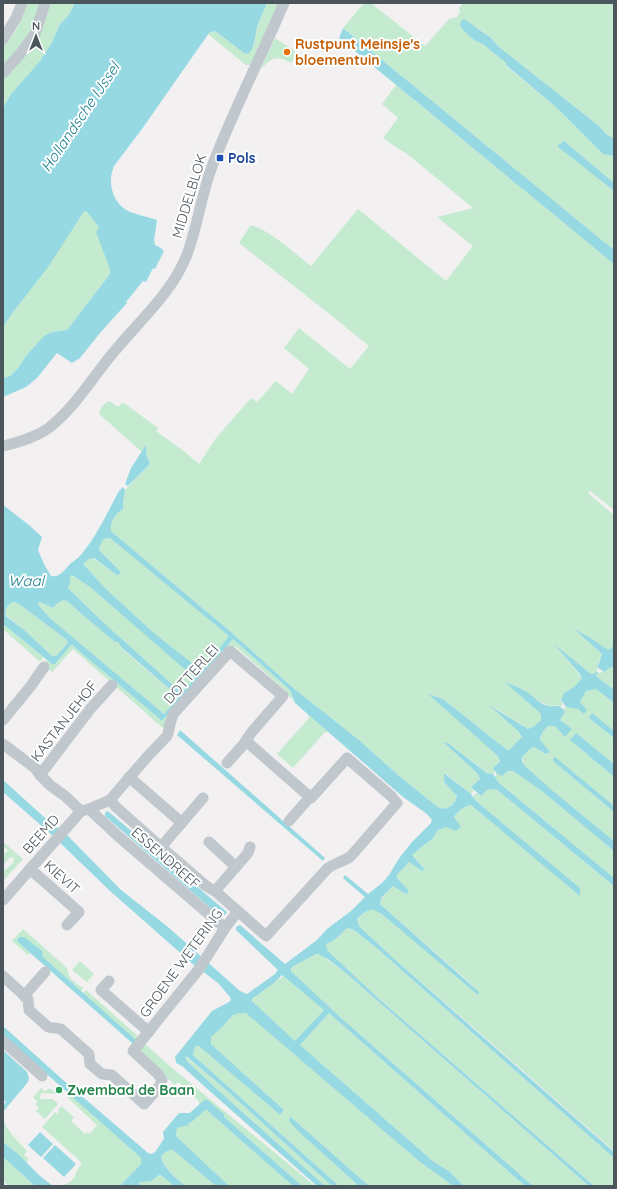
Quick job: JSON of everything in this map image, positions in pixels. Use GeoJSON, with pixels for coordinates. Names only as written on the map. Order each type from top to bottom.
{"type":"FeatureCollection","features":[{"type":"Feature","properties":{"kind":"street"},"geometry":{"type":"LineString","coordinates":[[3,39],[16,18],[22,3]]}},
{"type":"Feature","properties":{"kind":"street"},"geometry":{"type":"LineString","coordinates":[[3,73],[35,34],[45,3]]}},
{"type":"Feature","properties":{"kind":"street","name":"MIDDELBLOK"},"geometry":{"type":"LineString","coordinates":[[3,446],[36,435],[49,428],[63,416],[94,379],[112,353],[161,298],[174,280],[186,257],[213,164],[284,3]]}},
{"type":"Feature","properties":{"kind":"street","name":"DOTTERLEI"},"geometry":{"type":"LineString","coordinates":[[129,777],[167,736],[169,732],[168,728],[174,714],[230,650],[282,696],[246,741]]}},
{"type":"Feature","properties":{"kind":"street"},"geometry":{"type":"LineString","coordinates":[[3,720],[44,667]]}},
{"type":"Feature","properties":{"kind":"street","name":"KASTANJEHOF"},"geometry":{"type":"LineString","coordinates":[[40,775],[92,708],[112,685]]}},
{"type":"Feature","properties":{"kind":"street"},"geometry":{"type":"LineString","coordinates":[[182,823],[129,777],[110,800],[161,847],[206,886],[215,891],[266,936],[327,869],[351,856],[397,803],[348,758],[311,798],[246,741],[227,763]]}},
{"type":"Feature","properties":{"kind":"street","name":"ESSENDREEF"},"geometry":{"type":"LineString","coordinates":[[3,744],[35,768],[51,786],[85,810],[124,841],[225,928]]}},
{"type":"Feature","properties":{"kind":"street"},"geometry":{"type":"LineString","coordinates":[[289,821],[308,796]]}},
{"type":"Feature","properties":{"kind":"street"},"geometry":{"type":"LineString","coordinates":[[161,847],[203,798]]}},
{"type":"Feature","properties":{"kind":"street","name":"BEEMD"},"geometry":{"type":"LineString","coordinates":[[3,900],[64,830],[85,810],[110,800]]}},
{"type":"Feature","properties":{"kind":"street"},"geometry":{"type":"LineString","coordinates":[[209,842],[236,866]]}},
{"type":"Feature","properties":{"kind":"street"},"geometry":{"type":"LineString","coordinates":[[215,891],[248,853],[250,847]]}},
{"type":"Feature","properties":{"kind":"street","name":"KIEVIT"},"geometry":{"type":"LineString","coordinates":[[30,869],[79,912],[68,925]]}},
{"type":"Feature","properties":{"kind":"street","name":"GROENE WETERING"},"geometry":{"type":"LineString","coordinates":[[24,996],[28,999],[29,1010],[48,1027],[60,1028],[89,1054],[92,1066],[102,1074],[112,1075],[144,1104],[160,1086],[162,1080],[158,1074],[132,1051],[199,969],[225,928],[238,911]]}},
{"type":"Feature","properties":{"kind":"street"},"geometry":{"type":"LineString","coordinates":[[3,976],[24,996],[45,972]]}},
{"type":"Feature","properties":{"kind":"street"},"geometry":{"type":"LineString","coordinates":[[109,981],[101,990],[146,1035]]}},
{"type":"Feature","properties":{"kind":"street"},"geometry":{"type":"LineString","coordinates":[[3,1041],[42,1076]]}},
{"type":"Feature","properties":{"kind":"green space"},"geometry":{"type":"Polygon","coordinates":[[[25,3],[42,3],[33,29],[3,69],[4,45],[8,38],[12,36],[19,24],[24,12],[25,3]]]}},
{"type":"Feature","properties":{"kind":"green space"},"geometry":{"type":"Polygon","coordinates":[[[49,3],[75,3],[68,16],[60,24],[52,42],[40,61],[11,94],[3,108],[3,80],[17,63],[49,3]]]}},
{"type":"Feature","properties":{"kind":"green space"},"geometry":{"type":"Polygon","coordinates":[[[267,3],[280,3],[254,65],[246,65],[208,34],[215,31],[244,53],[254,46],[258,24],[267,3]]]}},
{"type":"Feature","properties":{"kind":"green space"},"geometry":{"type":"Polygon","coordinates":[[[364,3],[371,3],[425,46],[449,19],[457,17],[460,12],[459,8],[463,3],[614,3],[614,139],[499,47],[482,31],[461,21],[460,26],[479,43],[483,44],[506,63],[507,67],[558,109],[603,153],[614,156],[614,183],[564,141],[604,183],[614,191],[614,250],[343,28],[364,3]]]}},
{"type":"Feature","properties":{"kind":"green space"},"geometry":{"type":"Polygon","coordinates":[[[275,38],[297,54],[291,63],[283,59],[276,58],[263,67],[262,66],[275,38]]]}},
{"type":"Feature","properties":{"kind":"green space"},"geometry":{"type":"Polygon","coordinates":[[[396,85],[614,264],[614,510],[589,490],[589,494],[614,515],[614,646],[608,651],[589,637],[575,630],[602,654],[597,671],[595,674],[591,674],[556,646],[582,678],[574,687],[564,693],[561,700],[563,704],[560,707],[556,705],[549,706],[507,683],[541,714],[541,720],[528,729],[492,706],[518,731],[522,738],[507,750],[443,699],[429,694],[492,749],[500,760],[493,768],[495,772],[493,774],[488,773],[449,744],[444,743],[477,773],[480,779],[471,787],[474,790],[471,794],[445,773],[444,782],[457,796],[451,806],[445,808],[439,808],[398,775],[359,740],[292,687],[232,633],[111,531],[111,524],[114,518],[123,509],[125,490],[150,464],[146,453],[146,446],[142,452],[99,414],[102,406],[109,401],[117,406],[124,403],[158,428],[156,431],[199,464],[216,438],[251,398],[257,402],[276,381],[292,394],[309,369],[284,348],[299,328],[350,369],[369,346],[239,243],[250,226],[263,230],[271,235],[311,266],[358,209],[446,281],[473,246],[437,217],[473,208],[406,153],[383,138],[398,118],[382,104],[396,85]]]}},
{"type":"Feature","properties":{"kind":"green space"},"geometry":{"type":"Polygon","coordinates":[[[86,211],[100,227],[110,274],[67,330],[52,332],[25,357],[19,367],[10,376],[3,378],[3,327],[83,213],[86,211]]]}},
{"type":"Feature","properties":{"kind":"green space"},"geometry":{"type":"Polygon","coordinates":[[[110,538],[230,636],[201,671],[154,633],[106,589],[83,564],[89,559],[93,558],[118,576],[121,572],[99,550],[104,539],[110,538]]]}},
{"type":"Feature","properties":{"kind":"green space"},"geometry":{"type":"Polygon","coordinates":[[[72,575],[90,587],[196,678],[182,693],[104,623],[69,589],[68,587],[72,575]]]}},
{"type":"Feature","properties":{"kind":"green space"},"geometry":{"type":"Polygon","coordinates":[[[63,600],[67,601],[115,642],[118,642],[122,649],[179,697],[164,714],[51,619],[37,605],[39,602],[49,607],[63,600]]]}},
{"type":"Feature","properties":{"kind":"green space"},"geometry":{"type":"Polygon","coordinates":[[[12,602],[19,604],[67,640],[68,643],[56,656],[52,656],[6,615],[7,608],[12,602]]]}},
{"type":"Feature","properties":{"kind":"green space"},"geometry":{"type":"Polygon","coordinates":[[[3,624],[43,657],[40,662],[3,629],[3,624]]]}},
{"type":"Feature","properties":{"kind":"green space"},"geometry":{"type":"Polygon","coordinates":[[[233,639],[290,690],[294,700],[285,693],[286,691],[235,646],[164,729],[73,649],[52,672],[45,666],[46,660],[52,664],[72,645],[162,721],[233,639]]]}},
{"type":"Feature","properties":{"kind":"green space"},"geometry":{"type":"Polygon","coordinates":[[[611,667],[614,668],[614,690],[596,676],[598,673],[604,672],[611,667]]]}},
{"type":"Feature","properties":{"kind":"green space"},"geometry":{"type":"Polygon","coordinates":[[[596,689],[614,703],[614,731],[592,714],[589,718],[614,738],[614,764],[576,733],[570,740],[614,777],[614,806],[555,758],[553,761],[614,812],[614,841],[524,765],[522,757],[534,747],[546,754],[549,752],[540,741],[542,733],[548,726],[555,726],[566,736],[560,720],[565,712],[563,709],[566,707],[578,709],[584,714],[587,710],[580,702],[586,691],[596,689]]]}},
{"type":"Feature","properties":{"kind":"green space"},"geometry":{"type":"Polygon","coordinates":[[[309,715],[328,731],[326,733],[325,732],[293,768],[277,754],[309,718],[309,715]]]}},
{"type":"Feature","properties":{"kind":"green space"},"geometry":{"type":"Polygon","coordinates":[[[508,771],[513,771],[543,792],[614,851],[614,878],[498,782],[494,777],[497,774],[502,776],[508,771]]]}},
{"type":"Feature","properties":{"kind":"green space"},"geometry":{"type":"Polygon","coordinates":[[[496,789],[614,886],[614,1151],[392,957],[359,926],[357,920],[368,909],[375,910],[479,991],[380,904],[381,899],[393,886],[406,894],[408,891],[397,878],[397,875],[409,862],[422,871],[425,870],[412,855],[433,838],[438,830],[446,827],[460,827],[454,817],[461,809],[471,805],[580,895],[580,888],[475,800],[473,796],[477,793],[481,796],[487,790],[496,789]]]}},
{"type":"Feature","properties":{"kind":"green space"},"geometry":{"type":"Polygon","coordinates":[[[3,842],[23,859],[3,881],[3,872],[13,863],[14,859],[10,857],[3,865],[3,856],[8,850],[3,846],[3,842]]]}},
{"type":"Feature","properties":{"kind":"green space"},"geometry":{"type":"Polygon","coordinates":[[[348,928],[354,930],[379,950],[614,1158],[614,1186],[594,1186],[379,999],[327,950],[326,944],[339,937],[344,930],[348,928]]]}},
{"type":"Feature","properties":{"kind":"green space"},"geometry":{"type":"Polygon","coordinates":[[[23,929],[67,968],[72,980],[84,988],[81,991],[43,957],[41,951],[19,943],[30,953],[28,955],[12,941],[23,929]]]}},
{"type":"Feature","properties":{"kind":"green space"},"geometry":{"type":"Polygon","coordinates":[[[316,954],[321,955],[347,974],[589,1186],[533,1186],[340,1017],[291,971],[292,967],[316,954]]]}},
{"type":"Feature","properties":{"kind":"green space"},"geometry":{"type":"Polygon","coordinates":[[[80,961],[94,974],[87,982],[72,970],[80,961]]]}},
{"type":"Feature","properties":{"kind":"green space"},"geometry":{"type":"Polygon","coordinates":[[[282,975],[324,1010],[296,1041],[252,1001],[252,999],[279,978],[280,979],[283,976],[282,975]]]}},
{"type":"Feature","properties":{"kind":"green space"},"geometry":{"type":"Polygon","coordinates":[[[86,990],[139,1037],[136,1040],[83,993],[86,990]]]}},
{"type":"Feature","properties":{"kind":"green space"},"geometry":{"type":"Polygon","coordinates":[[[246,1012],[420,1162],[452,1186],[369,1186],[290,1117],[300,1133],[359,1186],[339,1186],[193,1055],[193,1051],[196,1046],[199,1046],[280,1115],[284,1110],[211,1044],[211,1037],[222,1028],[231,1017],[238,1013],[246,1012]]]}},
{"type":"Feature","properties":{"kind":"green space"},"geometry":{"type":"Polygon","coordinates":[[[329,1013],[525,1186],[464,1186],[449,1171],[434,1162],[300,1045],[329,1013]]]}},
{"type":"Feature","properties":{"kind":"green space"},"geometry":{"type":"Polygon","coordinates":[[[143,1042],[315,1186],[302,1186],[213,1107],[209,1112],[293,1186],[229,1186],[176,1136],[177,1128],[188,1126],[191,1113],[199,1105],[199,1101],[178,1082],[175,1085],[140,1054],[139,1052],[143,1042]]]}},
{"type":"Feature","properties":{"kind":"green space"},"geometry":{"type":"Polygon","coordinates":[[[186,1057],[225,1089],[332,1186],[325,1186],[219,1091],[187,1061],[185,1058],[186,1057]]]}},
{"type":"Feature","properties":{"kind":"green space"},"geometry":{"type":"Polygon","coordinates":[[[41,1088],[45,1092],[49,1088],[57,1094],[41,1093],[40,1099],[53,1099],[58,1104],[45,1119],[36,1111],[39,1108],[35,1104],[38,1102],[33,1097],[41,1088]]]}},
{"type":"Feature","properties":{"kind":"green space"},"geometry":{"type":"Polygon","coordinates":[[[70,1094],[141,1158],[141,1164],[120,1186],[62,1186],[73,1179],[81,1165],[81,1162],[42,1127],[55,1112],[57,1114],[61,1106],[74,1117],[71,1121],[85,1134],[87,1132],[90,1134],[97,1125],[67,1097],[70,1094]]]}},
{"type":"Feature","properties":{"kind":"green space"},"geometry":{"type":"Polygon","coordinates":[[[3,1117],[6,1126],[12,1135],[27,1151],[24,1155],[29,1159],[26,1163],[17,1153],[3,1142],[3,1117]]]}},
{"type":"Feature","properties":{"kind":"green space"},"geometry":{"type":"Polygon","coordinates":[[[173,1150],[216,1186],[185,1186],[171,1173],[161,1157],[164,1152],[173,1150]]]}},
{"type":"Feature","properties":{"kind":"green space"},"geometry":{"type":"Polygon","coordinates":[[[3,1157],[35,1186],[9,1186],[3,1181],[3,1157]]]}},
{"type":"Feature","properties":{"kind":"green space"},"geometry":{"type":"Polygon","coordinates":[[[159,1175],[174,1186],[140,1185],[139,1183],[142,1181],[151,1181],[159,1175]]]}},
{"type":"Feature","properties":{"kind":"water","name":"Hollandsche IJssel"},"geometry":{"type":"Polygon","coordinates":[[[75,3],[267,3],[258,24],[253,48],[248,54],[244,53],[215,31],[209,33],[142,129],[114,166],[111,185],[115,198],[119,204],[130,212],[157,220],[154,240],[155,245],[164,251],[155,269],[153,268],[146,282],[143,281],[126,302],[127,303],[80,358],[72,363],[57,353],[37,378],[26,387],[3,397],[3,378],[10,376],[19,367],[25,357],[44,336],[52,332],[67,330],[110,274],[110,269],[96,232],[99,227],[86,211],[83,213],[48,267],[3,327],[3,108],[11,94],[40,61],[52,42],[60,24],[68,16],[75,3]]]}},
{"type":"Feature","properties":{"kind":"water"},"geometry":{"type":"Polygon","coordinates":[[[464,19],[490,37],[499,47],[614,139],[614,156],[603,154],[558,109],[507,66],[506,63],[483,44],[470,37],[460,26],[461,21],[464,19]]]}},
{"type":"Feature","properties":{"kind":"water"},"geometry":{"type":"Polygon","coordinates":[[[343,28],[614,250],[614,264],[339,38],[343,28]]]}},
{"type":"Feature","properties":{"kind":"water"},"geometry":{"type":"Polygon","coordinates":[[[564,141],[614,183],[614,191],[557,146],[564,141]]]}},
{"type":"Feature","properties":{"kind":"water"},"geometry":{"type":"Polygon","coordinates":[[[146,445],[146,453],[150,464],[128,486],[125,484],[131,468],[146,445]]]}},
{"type":"Feature","properties":{"kind":"water","name":"Waal"},"geometry":{"type":"Polygon","coordinates":[[[123,487],[125,490],[123,509],[114,518],[111,524],[111,531],[232,633],[292,687],[359,740],[398,775],[439,808],[451,806],[455,802],[457,796],[444,782],[444,773],[471,794],[475,800],[580,888],[580,896],[471,805],[461,809],[454,817],[461,827],[456,831],[446,827],[438,830],[433,838],[412,855],[425,870],[422,871],[409,862],[397,875],[397,878],[409,891],[406,894],[393,886],[381,898],[380,904],[479,992],[478,995],[379,912],[369,910],[357,919],[359,926],[392,957],[614,1152],[614,1158],[379,950],[354,930],[348,928],[346,929],[337,938],[326,944],[327,950],[379,999],[594,1186],[589,1186],[347,974],[329,960],[318,954],[292,967],[291,971],[340,1017],[533,1186],[525,1186],[329,1013],[300,1045],[434,1162],[449,1171],[464,1186],[452,1186],[420,1162],[246,1013],[238,1013],[231,1017],[222,1028],[211,1037],[211,1044],[284,1110],[280,1115],[199,1046],[196,1046],[193,1055],[339,1186],[332,1186],[225,1089],[187,1057],[185,1057],[187,1061],[219,1091],[325,1186],[317,1186],[182,1066],[176,1063],[175,1057],[212,1011],[229,1002],[231,1000],[230,997],[218,983],[194,965],[109,890],[52,835],[3,792],[3,780],[44,817],[68,836],[121,890],[168,927],[240,991],[247,994],[275,974],[278,970],[236,930],[236,927],[240,925],[285,964],[317,940],[327,929],[351,911],[365,897],[343,878],[345,875],[368,894],[382,883],[389,875],[400,857],[412,842],[431,823],[432,820],[427,814],[403,797],[295,703],[290,690],[233,639],[162,721],[72,645],[55,664],[52,664],[3,624],[3,505],[42,537],[38,550],[51,576],[57,576],[78,558],[90,543],[119,491],[123,487]],[[110,538],[104,539],[99,550],[121,572],[118,576],[94,558],[89,559],[83,564],[106,589],[154,633],[202,671],[229,636],[110,538]],[[72,575],[70,578],[69,589],[104,623],[182,693],[195,678],[90,587],[72,575]],[[63,600],[54,607],[50,607],[39,602],[38,605],[51,619],[164,714],[179,697],[122,648],[118,642],[115,642],[67,601],[63,600]],[[12,602],[8,606],[6,616],[23,629],[52,656],[56,656],[68,643],[67,640],[19,604],[12,602]],[[282,975],[274,983],[252,999],[252,1001],[295,1041],[324,1010],[282,975]]]}},
{"type":"Feature","properties":{"kind":"water"},"geometry":{"type":"Polygon","coordinates":[[[574,629],[608,650],[614,646],[614,668],[611,667],[604,672],[597,667],[602,654],[574,629]]]}},
{"type":"Feature","properties":{"kind":"water"},"geometry":{"type":"Polygon","coordinates":[[[554,644],[591,674],[595,674],[597,671],[598,673],[596,676],[614,690],[614,703],[596,689],[586,691],[580,702],[587,710],[584,714],[578,709],[566,707],[561,700],[564,693],[574,687],[582,678],[554,644]]]}},
{"type":"Feature","properties":{"kind":"water"},"geometry":{"type":"Polygon","coordinates":[[[505,682],[518,687],[543,704],[549,706],[559,706],[565,712],[560,720],[572,729],[565,737],[555,726],[548,726],[542,733],[540,740],[550,752],[546,754],[534,747],[522,757],[522,761],[524,765],[553,791],[614,841],[614,851],[543,792],[513,771],[508,771],[502,776],[497,774],[493,768],[500,761],[498,756],[428,694],[443,699],[507,750],[510,749],[522,737],[518,731],[489,705],[528,729],[541,720],[541,714],[505,682]]]}},
{"type":"Feature","properties":{"kind":"water"},"geometry":{"type":"Polygon","coordinates":[[[592,713],[614,731],[614,738],[589,718],[592,713]]]}},
{"type":"Feature","properties":{"kind":"water"},"geometry":{"type":"Polygon","coordinates":[[[180,730],[325,858],[323,861],[177,735],[180,730]]]}},
{"type":"Feature","properties":{"kind":"water"},"geometry":{"type":"Polygon","coordinates":[[[576,733],[614,764],[614,777],[570,740],[576,733]]]}},
{"type":"Feature","properties":{"kind":"water"},"geometry":{"type":"Polygon","coordinates":[[[443,742],[449,744],[487,773],[493,774],[498,782],[614,878],[614,886],[496,789],[487,790],[481,796],[471,787],[480,779],[477,773],[443,742]]]}},
{"type":"Feature","properties":{"kind":"water"},"geometry":{"type":"Polygon","coordinates":[[[555,757],[614,806],[614,812],[553,761],[555,757]]]}},
{"type":"Feature","properties":{"kind":"water"},"geometry":{"type":"Polygon","coordinates":[[[107,811],[227,912],[222,918],[105,816],[107,811]]]}},
{"type":"Feature","properties":{"kind":"water"},"geometry":{"type":"Polygon","coordinates":[[[20,937],[24,937],[42,951],[43,957],[136,1040],[140,1050],[19,943],[17,940],[20,937]]]}},
{"type":"Feature","properties":{"kind":"water"},"geometry":{"type":"Polygon","coordinates":[[[3,1026],[148,1153],[152,1154],[155,1152],[164,1139],[163,1132],[179,1113],[191,1113],[188,1126],[177,1128],[176,1136],[229,1186],[216,1186],[173,1150],[169,1150],[161,1157],[168,1169],[185,1186],[174,1186],[159,1175],[151,1181],[140,1182],[139,1183],[141,1186],[120,1186],[141,1164],[141,1158],[3,1035],[3,1026]]]}},
{"type":"Feature","properties":{"kind":"water"},"geometry":{"type":"Polygon","coordinates":[[[3,1050],[27,1072],[29,1078],[28,1082],[3,1112],[3,1105],[6,1102],[3,1100],[3,1050]]]}},
{"type":"Feature","properties":{"kind":"water"},"geometry":{"type":"Polygon","coordinates":[[[213,1107],[302,1186],[293,1186],[209,1112],[213,1107]]]}},
{"type":"Feature","properties":{"kind":"water"},"geometry":{"type":"Polygon","coordinates":[[[290,1117],[369,1186],[359,1186],[300,1133],[289,1121],[290,1117]]]}},
{"type":"Feature","properties":{"kind":"water"},"geometry":{"type":"Polygon","coordinates":[[[40,1132],[53,1144],[41,1157],[28,1145],[40,1132]]]}},
{"type":"Feature","properties":{"kind":"water"},"geometry":{"type":"Polygon","coordinates":[[[3,1142],[53,1186],[35,1186],[3,1157],[3,1142]]]}},
{"type":"Feature","properties":{"kind":"water"},"geometry":{"type":"Polygon","coordinates":[[[55,1145],[76,1164],[64,1177],[43,1158],[55,1145]]]}},
{"type":"Feature","properties":{"kind":"waterway"},"geometry":{"type":"LineString","coordinates":[[180,1123],[190,1118],[206,1104],[220,1116]]}},
{"type":"Feature","properties":{"kind":"place","name":"Rustpunt Meinsje's bloementuin"},"geometry":{"type":"Point","coordinates":[287,52]}},
{"type":"Feature","properties":{"kind":"place","name":"Pols"},"geometry":{"type":"Point","coordinates":[220,158]}},
{"type":"Feature","properties":{"kind":"place","name":"Zwembad de Baan"},"geometry":{"type":"Point","coordinates":[59,1090]}}]}
